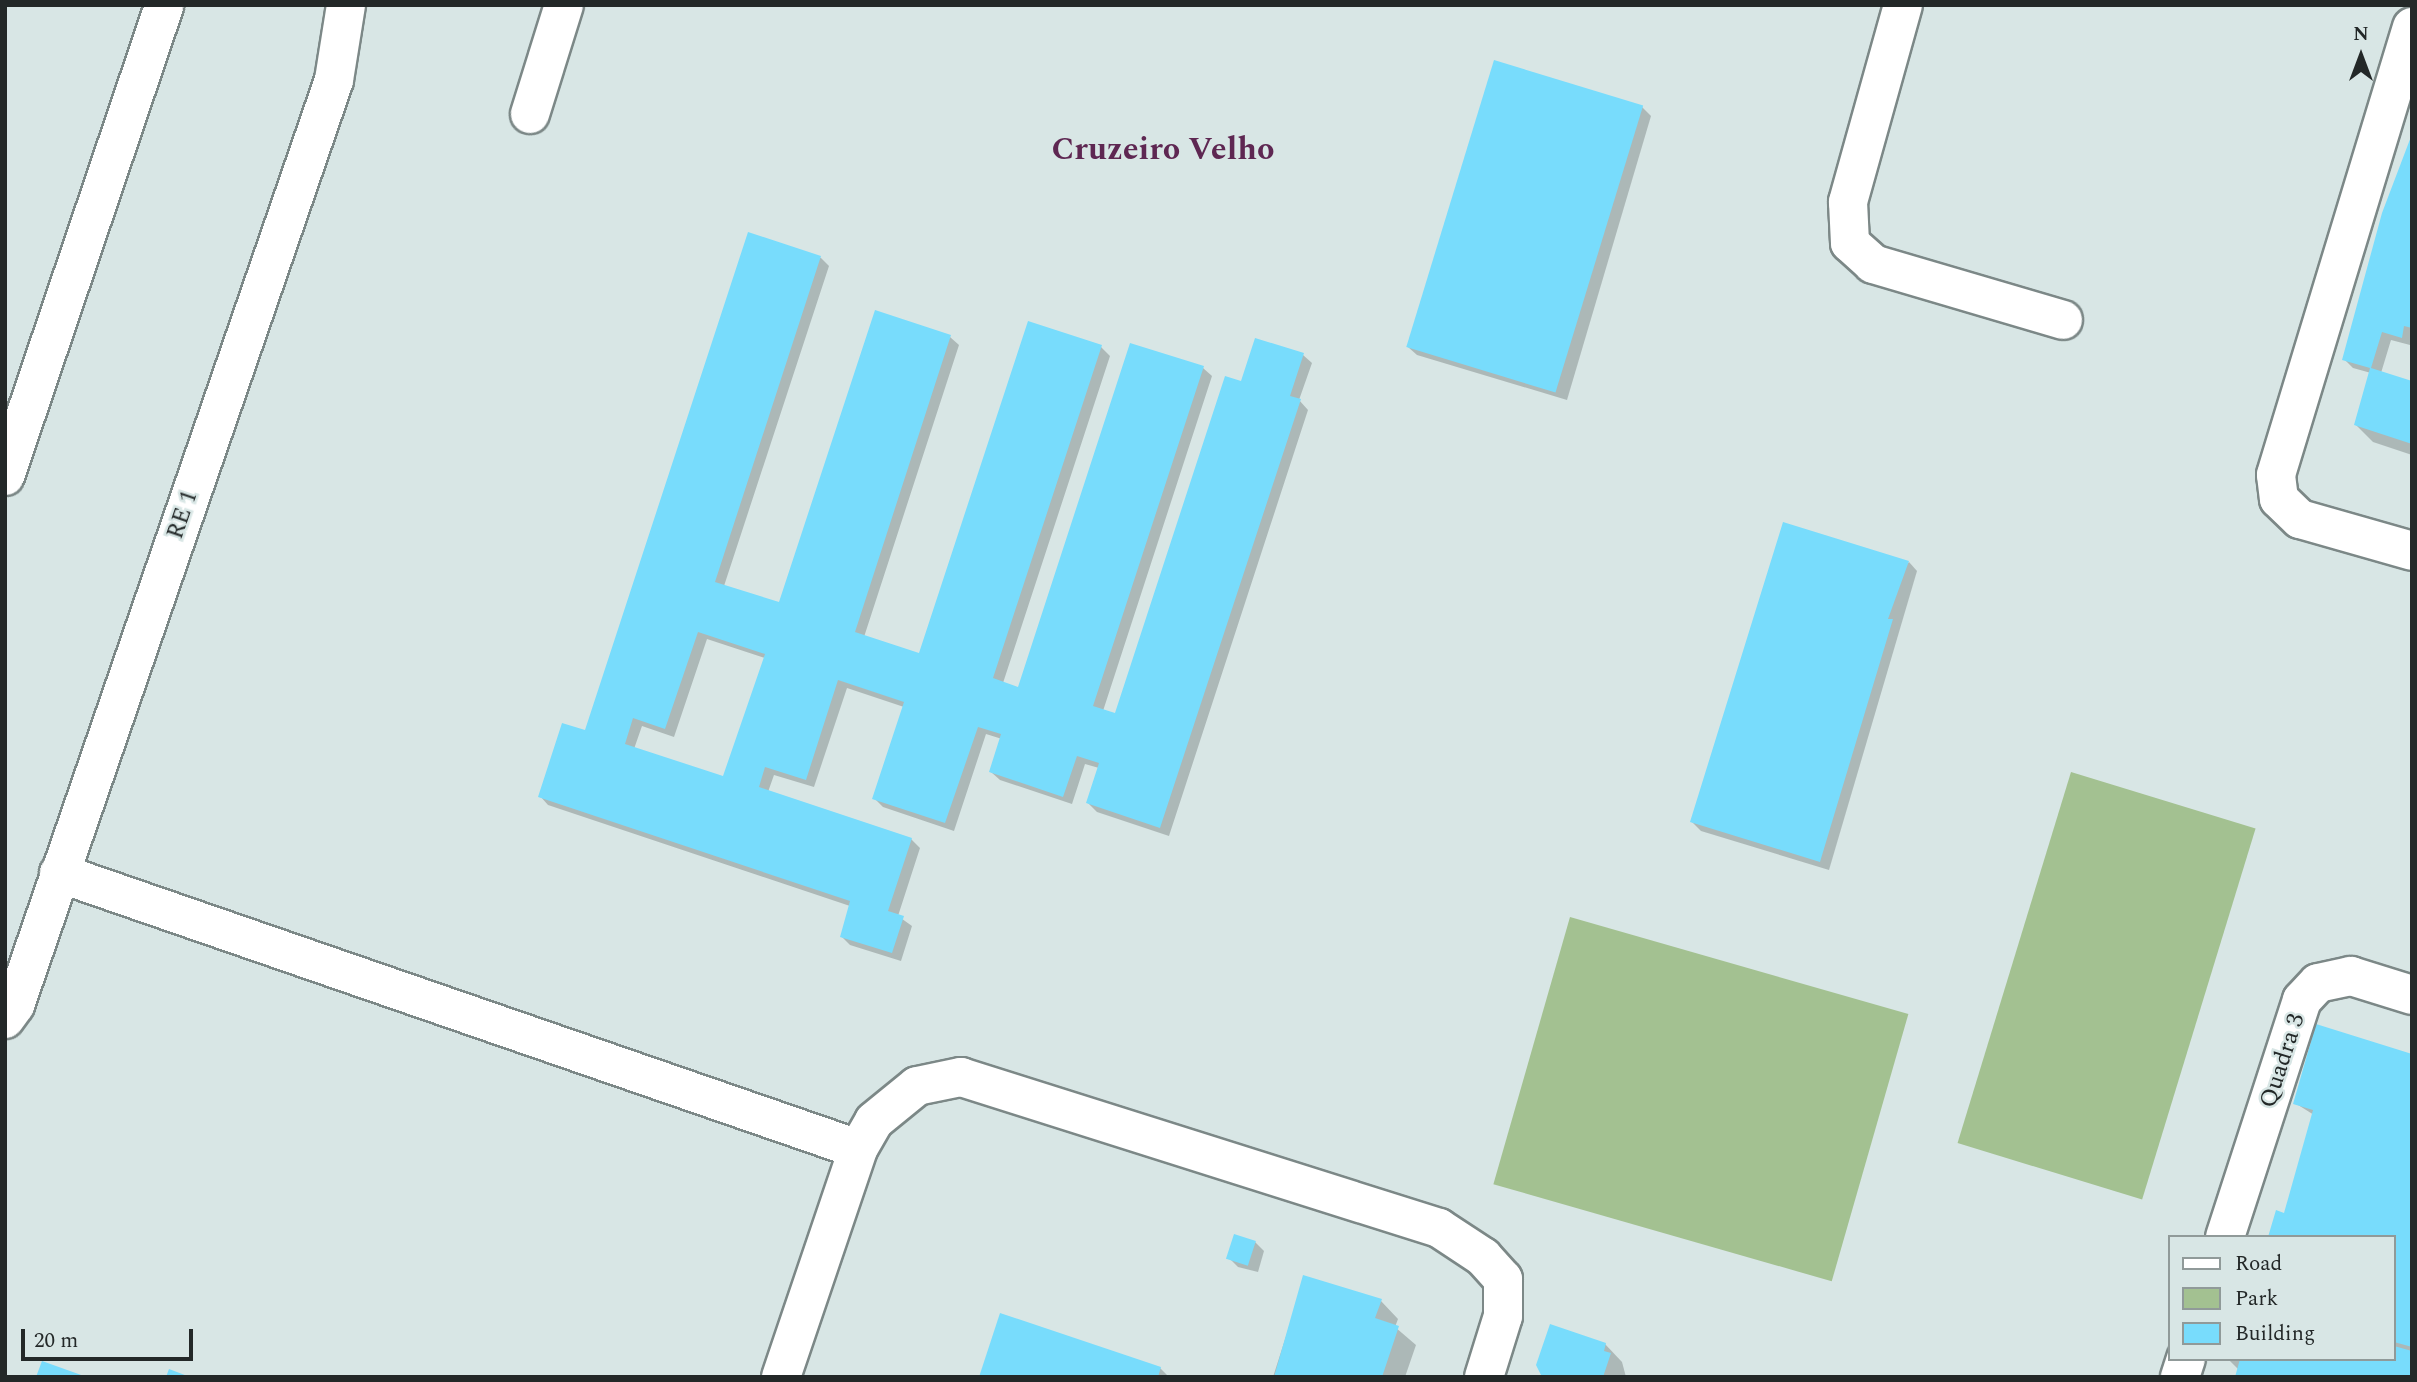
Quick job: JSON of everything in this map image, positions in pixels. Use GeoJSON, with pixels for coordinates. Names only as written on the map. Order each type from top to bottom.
{"type":"FeatureCollection","features":[{"type":"Feature","properties":{"kind":"street"},"geometry":{"type":"LineString","coordinates":[[5,476],[164,5]]}},
{"type":"Feature","properties":{"kind":"street"},"geometry":{"type":"LineString","coordinates":[[530,114],[564,5]]}},
{"type":"Feature","properties":{"kind":"street"},"geometry":{"type":"LineString","coordinates":[[1903,5],[1854,174],[1846,229],[1850,243],[1864,258],[2063,320]]}},
{"type":"Feature","properties":{"kind":"street"},"geometry":{"type":"LineString","coordinates":[[2390,5],[2412,11]]}},
{"type":"Feature","properties":{"kind":"street","name":"RE 1"},"geometry":{"type":"LineString","coordinates":[[5,1019],[15,1005],[334,80],[347,6]]}},
{"type":"Feature","properties":{"kind":"street"},"geometry":{"type":"LineString","coordinates":[[2412,27],[2276,475],[2278,499],[2300,519],[2412,551]]}},
{"type":"Feature","properties":{"kind":"street"},"geometry":{"type":"LineString","coordinates":[[60,873],[858,1150]]}},
{"type":"Feature","properties":{"kind":"street","name":"Quadra 3"},"geometry":{"type":"LineString","coordinates":[[2226,1235],[2302,1000],[2318,983],[2351,976],[2412,995]]}},
{"type":"Feature","properties":{"kind":"street"},"geometry":{"type":"LineString","coordinates":[[781,1377],[858,1150],[888,1105],[917,1086],[961,1077],[1439,1228],[1483,1257],[1503,1279],[1503,1316],[1484,1377]]}},
{"type":"Feature","properties":{"kind":"green space"},"geometry":{"type":"Polygon","coordinates":[[[2071,772],[2256,828],[2142,1199],[1958,1143],[2071,772]]]}},
{"type":"Feature","properties":{"kind":"green space"},"geometry":{"type":"Polygon","coordinates":[[[1570,917],[1908,1014],[1832,1281],[1493,1184],[1570,917]]]}},
{"type":"Feature","properties":{"kind":"building"},"geometry":{"type":"Polygon","coordinates":[[[1494,60],[1643,106],[1555,393],[1406,347],[1494,60]]]}},
{"type":"Feature","properties":{"kind":"building"},"geometry":{"type":"Polygon","coordinates":[[[2412,134],[2412,328],[2404,326],[2402,338],[2382,332],[2371,368],[2412,381],[2412,444],[2354,425],[2370,368],[2342,360],[2382,213],[2412,134]]]}},
{"type":"Feature","properties":{"kind":"building"},"geometry":{"type":"Polygon","coordinates":[[[748,232],[821,256],[715,582],[779,602],[875,310],[951,335],[855,632],[919,653],[1028,321],[1102,345],[993,678],[1018,687],[1130,343],[1204,366],[1093,706],[1115,713],[1225,376],[1241,381],[1255,338],[1304,353],[1290,396],[1301,399],[1160,828],[1086,803],[1099,763],[1077,756],[1063,797],[989,772],[1001,734],[978,727],[945,823],[872,799],[904,702],[838,680],[806,780],[765,767],[759,787],[912,838],[888,911],[904,916],[892,953],[840,937],[850,901],[538,797],[562,723],[585,730],[748,232]],[[698,632],[665,729],[633,718],[625,744],[723,776],[765,654],[698,632]]]}},
{"type":"Feature","properties":{"kind":"building"},"geometry":{"type":"Polygon","coordinates":[[[1783,522],[1909,561],[1888,619],[1893,619],[1820,862],[1690,822],[1783,522]]]}},
{"type":"Feature","properties":{"kind":"building"},"geometry":{"type":"Polygon","coordinates":[[[2316,1024],[2412,1054],[2412,1347],[2396,1343],[2396,1235],[2269,1235],[2276,1210],[2284,1213],[2313,1110],[2293,1104],[2316,1024]]]}},
{"type":"Feature","properties":{"kind":"building"},"geometry":{"type":"Polygon","coordinates":[[[1234,1234],[1256,1241],[1248,1266],[1226,1259],[1234,1234]]]}},
{"type":"Feature","properties":{"kind":"building"},"geometry":{"type":"Polygon","coordinates":[[[1303,1275],[1382,1299],[1375,1318],[1399,1326],[1382,1377],[1274,1377],[1303,1275]]]}},
{"type":"Feature","properties":{"kind":"building"},"geometry":{"type":"Polygon","coordinates":[[[1000,1313],[1161,1367],[1158,1377],[979,1377],[1000,1313]]]}},
{"type":"Feature","properties":{"kind":"building"},"geometry":{"type":"Polygon","coordinates":[[[1550,1324],[1606,1343],[1604,1351],[1611,1353],[1603,1377],[1542,1377],[1536,1365],[1550,1324]]]}},
{"type":"Feature","properties":{"kind":"building"},"geometry":{"type":"Polygon","coordinates":[[[2396,1347],[2412,1351],[2412,1377],[2235,1377],[2239,1361],[2396,1361],[2396,1347]]]}},
{"type":"Feature","properties":{"kind":"building"},"geometry":{"type":"Polygon","coordinates":[[[42,1361],[84,1376],[84,1377],[36,1377],[42,1361]]]}},
{"type":"Feature","properties":{"kind":"building"},"geometry":{"type":"Polygon","coordinates":[[[169,1369],[190,1377],[166,1377],[169,1369]]]}},
{"type":"Feature","properties":{"kind":"district","name":"Cruzeiro Velho"},"geometry":{"type":"Point","coordinates":[1163,150]}}]}
